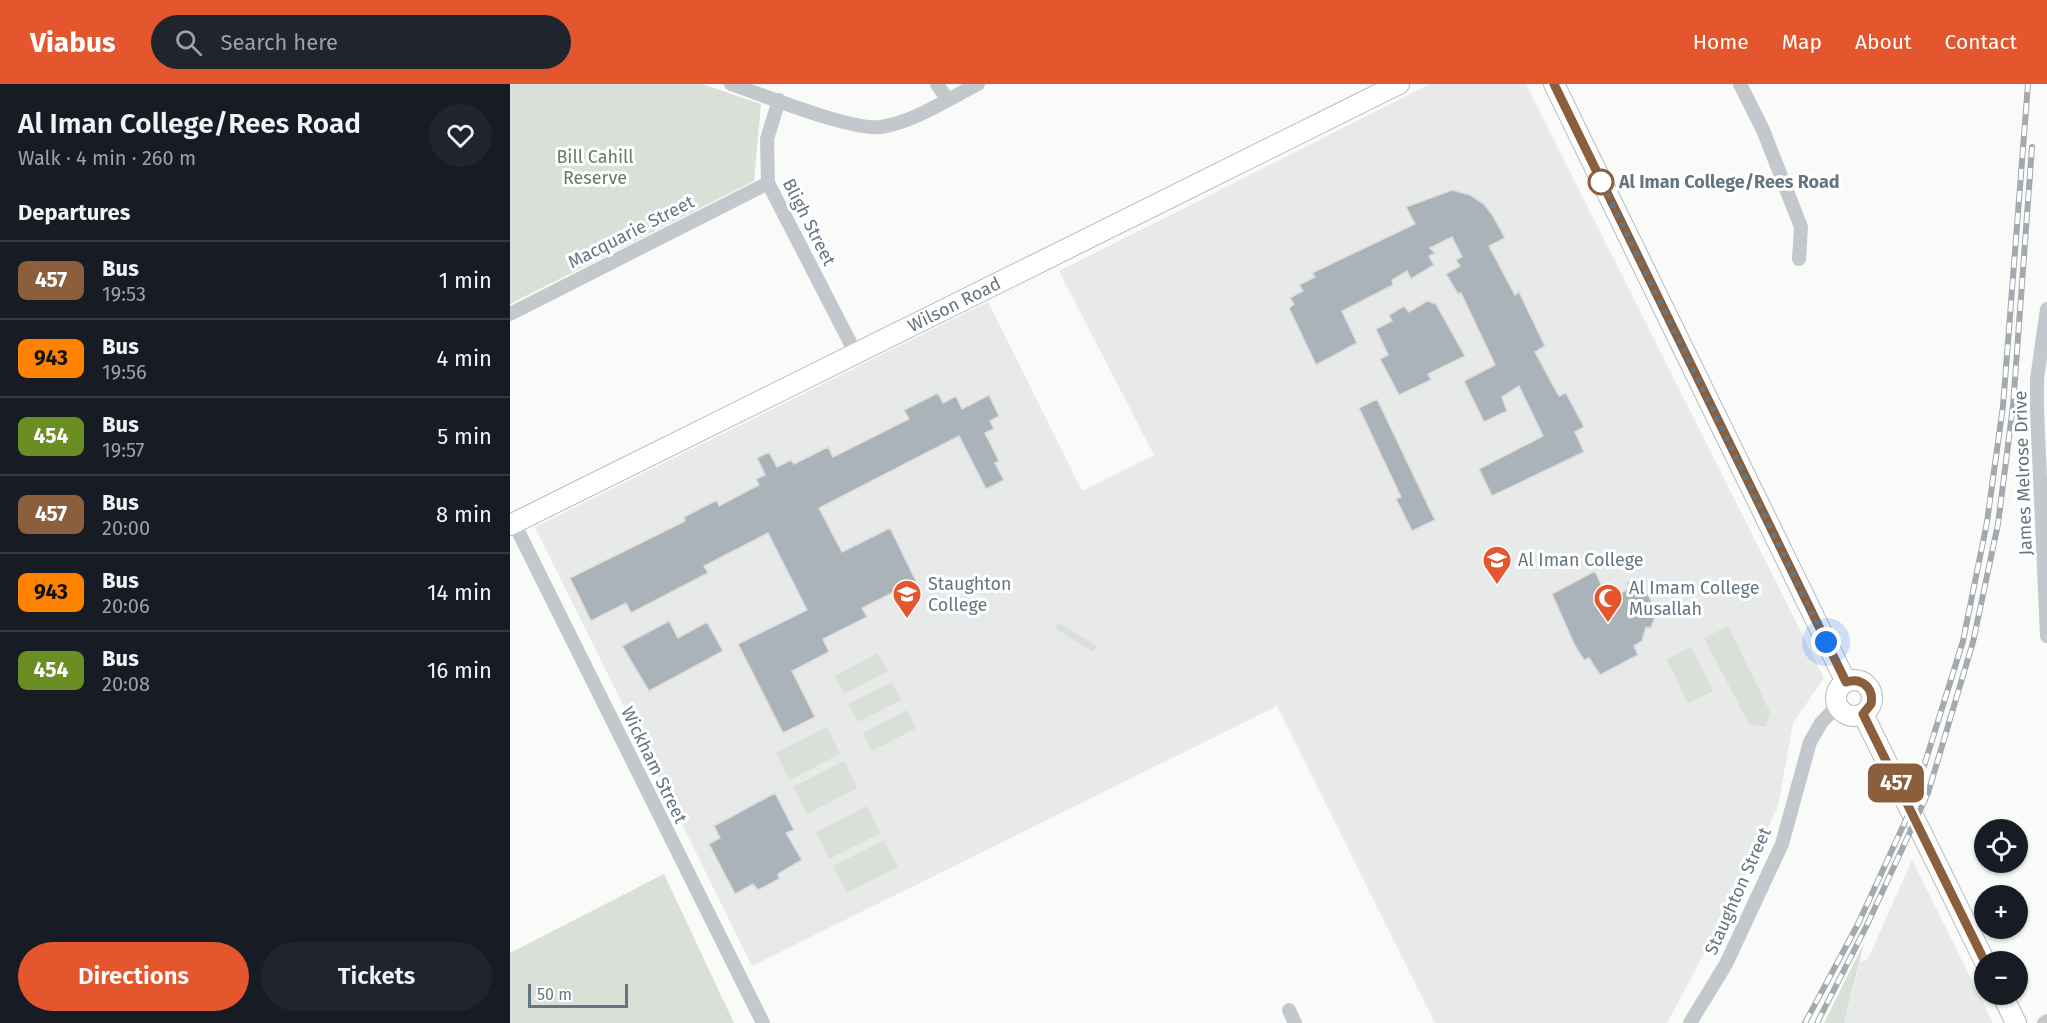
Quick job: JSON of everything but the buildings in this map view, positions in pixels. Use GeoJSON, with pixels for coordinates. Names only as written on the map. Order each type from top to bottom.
{"type":"FeatureCollection","features":[{"type":"Feature","properties":{"kind":"street"},"geometry":{"type":"LineString","coordinates":[[731,84],[850,124],[880,127],[908,118],[978,84]]}},
{"type":"Feature","properties":{"kind":"street"},"geometry":{"type":"LineString","coordinates":[[938,84],[947,99]]}},
{"type":"Feature","properties":{"kind":"street","name":"Wilson Road"},"geometry":{"type":"LineString","coordinates":[[512,524],[1399,84]]}},
{"type":"Feature","properties":{"kind":"street"},"geometry":{"type":"LineString","coordinates":[[1554,84],[1846,682]]}},
{"type":"Feature","properties":{"kind":"street"},"geometry":{"type":"LineString","coordinates":[[1740,84],[1763,130],[1801,227],[1799,259]]}},
{"type":"Feature","properties":{"kind":"street","name":"Bligh Street"},"geometry":{"type":"LineString","coordinates":[[779,100],[767,139],[768,183],[856,354]]}},
{"type":"Feature","properties":{"kind":"street","name":"Macquarie Street"},"geometry":{"type":"LineString","coordinates":[[510,314],[768,183]]}},
{"type":"Feature","properties":{"kind":"street","name":"James Melrose Drive"},"geometry":{"type":"LineString","coordinates":[[2047,309],[2037,379],[2037,410],[2047,636]]}},
{"type":"Feature","properties":{"kind":"street","name":"Wickham Street"},"geometry":{"type":"LineString","coordinates":[[512,524],[763,1023]]}},
{"type":"Feature","properties":{"kind":"street"},"geometry":{"type":"LineString","coordinates":[[1858,680],[1868,687],[1871,704],[1863,714],[1851,716],[1838,705],[1836,694],[1846,682],[1858,680]]}},
{"type":"Feature","properties":{"kind":"street","name":"Staughton Street"},"geometry":{"type":"LineString","coordinates":[[1690,1023],[1726,964],[1782,844],[1810,742],[1821,723],[1838,705]]}},
{"type":"Feature","properties":{"kind":"street"},"geometry":{"type":"LineString","coordinates":[[1863,714],[1980,951]]}},
{"type":"Feature","properties":{"kind":"street"},"geometry":{"type":"LineString","coordinates":[[2007,1005],[2016,1023]]}},
{"type":"Feature","properties":{"kind":"shaded area","name":"Al Iman College"},"geometry":{"type":"Polygon","coordinates":[[[1430,84],[1526,84],[1824,678],[1793,723],[1778,806],[1737,892],[1667,1023],[1435,1023],[1277,706],[752,966],[535,527],[988,302],[1082,491],[1154,455],[1059,271],[1430,84]]]}},
{"type":"Feature","properties":{"kind":"shaded area"},"geometry":{"type":"Polygon","coordinates":[[[1912,860],[1974,985],[1974,1005],[1984,1005],[1993,1023],[1844,1023],[1860,962],[1868,959],[1912,860]]]}},
{"type":"Feature","properties":{"kind":"green space","name":"Bill Cahill Reserve"},"geometry":{"type":"Polygon","coordinates":[[[510,84],[702,84],[761,104],[754,181],[510,304],[510,84]]]}},
{"type":"Feature","properties":{"kind":"green space"},"geometry":{"type":"Polygon","coordinates":[[[1058,623],[1097,646],[1093,652],[1055,628],[1058,623]]]}},
{"type":"Feature","properties":{"kind":"green space"},"geometry":{"type":"Polygon","coordinates":[[[1728,626],[1770,712],[1766,727],[1749,724],[1704,638],[1728,626]]]}},
{"type":"Feature","properties":{"kind":"green space"},"geometry":{"type":"Polygon","coordinates":[[[1691,647],[1713,691],[1688,703],[1667,659],[1691,647]]]}},
{"type":"Feature","properties":{"kind":"green space"},"geometry":{"type":"Polygon","coordinates":[[[878,653],[888,671],[844,694],[835,676],[878,653]]]}},
{"type":"Feature","properties":{"kind":"green space"},"geometry":{"type":"Polygon","coordinates":[[[892,682],[901,700],[858,722],[848,704],[892,682]]]}},
{"type":"Feature","properties":{"kind":"green space"},"geometry":{"type":"Polygon","coordinates":[[[907,710],[916,728],[872,751],[863,733],[907,710]]]}},
{"type":"Feature","properties":{"kind":"green space"},"geometry":{"type":"Polygon","coordinates":[[[827,727],[840,754],[789,780],[776,753],[827,727]]]}},
{"type":"Feature","properties":{"kind":"green space"},"geometry":{"type":"Polygon","coordinates":[[[844,761],[857,788],[807,814],[793,787],[844,761]]]}},
{"type":"Feature","properties":{"kind":"green space"},"geometry":{"type":"Polygon","coordinates":[[[867,806],[880,833],[829,859],[816,832],[867,806]]]}},
{"type":"Feature","properties":{"kind":"green space"},"geometry":{"type":"Polygon","coordinates":[[[884,840],[898,867],[847,893],[833,866],[884,840]]]}},
{"type":"Feature","properties":{"kind":"green space"},"geometry":{"type":"Polygon","coordinates":[[[664,874],[734,1023],[510,1023],[510,953],[664,874]]]}},
{"type":"Feature","properties":{"kind":"green space"},"geometry":{"type":"Polygon","coordinates":[[[1864,943],[1844,1023],[1824,1023],[1864,943]]]}},
{"type":"Feature","properties":{"kind":"railway"},"geometry":{"type":"LineString","coordinates":[[1805,1023],[1858,924],[1910,811],[1963,641],[1987,522],[2003,406],[2028,84]]}},
{"type":"Feature","properties":{"kind":"railway"},"geometry":{"type":"LineString","coordinates":[[1817,1023],[1866,927],[1928,793],[1973,642],[1998,524],[2013,406],[2032,147]]}},
{"type":"Feature","properties":{"kind":"bus line","name":"457"},"geometry":{"type":"LineString","coordinates":[[1554,84],[1846,682],[1858,680],[1864,683],[1871,692],[1871,704],[1863,714],[1980,951]]}},
{"type":"Feature","properties":{"kind":"place","name":"Al Iman College/Rees Road"},"geometry":{"type":"Point","coordinates":[1601,182]}},
{"type":"Feature","properties":{"kind":"place","name":"Al Iman College"},"geometry":{"type":"Point","coordinates":[1497,586]}},
{"type":"Feature","properties":{"kind":"place","name":"Staughton College"},"geometry":{"type":"Point","coordinates":[907,620]}},
{"type":"Feature","properties":{"kind":"place","name":"Al Imam College Musallah"},"geometry":{"type":"Point","coordinates":[1608,624]}},
{"type":"Feature","properties":{"kind":"route"},"geometry":{"type":"LineString","coordinates":[[1601,182],[1600,179],[1826,642]]}}]}
